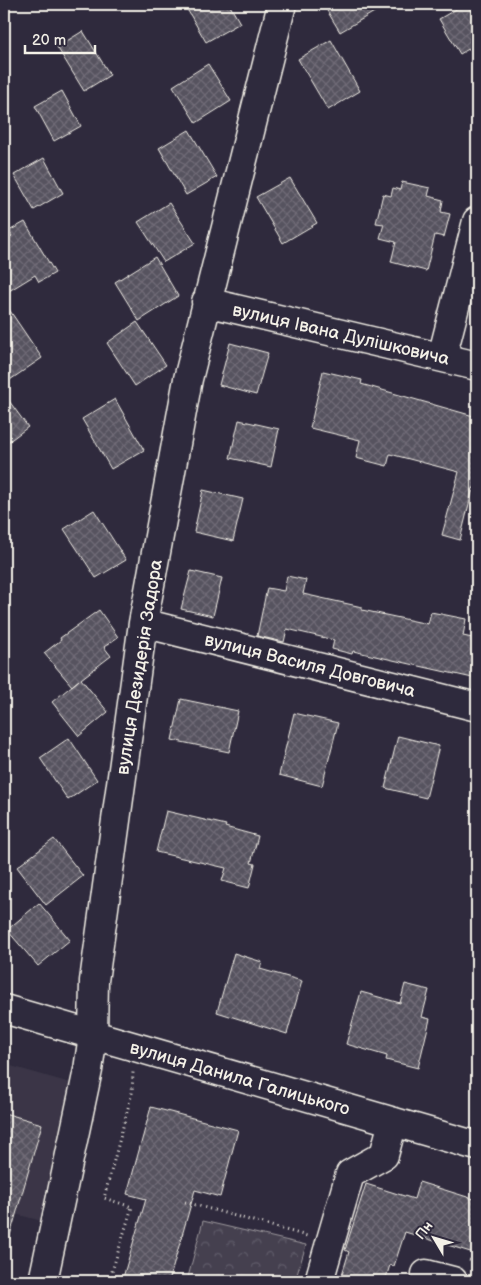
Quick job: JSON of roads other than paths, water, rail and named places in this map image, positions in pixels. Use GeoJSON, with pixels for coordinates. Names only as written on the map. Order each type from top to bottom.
{"type":"FeatureCollection","features":[{"type":"Feature","properties":{"kind":"street","name":"вулиця Дезидерія Задора"},"geometry":{"type":"LineString","coordinates":[[43,1281],[88,1070],[93,1035],[94,981],[144,623],[188,379],[282,4]]}},
{"type":"Feature","properties":{"kind":"street"},"geometry":{"type":"LineString","coordinates":[[442,357],[477,220]]}},
{"type":"Feature","properties":{"kind":"street","name":"вулиця Івана Дулішковича"},"geometry":{"type":"LineString","coordinates":[[206,302],[477,366]]}},
{"type":"Feature","properties":{"kind":"street","name":"вулиця Василя Довговича"},"geometry":{"type":"LineString","coordinates":[[144,623],[477,707]]}},
{"type":"Feature","properties":{"kind":"street","name":"вулиця Данила Галицького"},"geometry":{"type":"LineString","coordinates":[[4,1009],[477,1146]]}},
{"type":"Feature","properties":{"kind":"street"},"geometry":{"type":"LineString","coordinates":[[319,1281],[350,1174],[384,1155],[393,1122]]}},
{"type":"Feature","properties":{"kind":"street"},"geometry":{"type":"LineString","coordinates":[[426,1274],[453,1281]]}}]}
